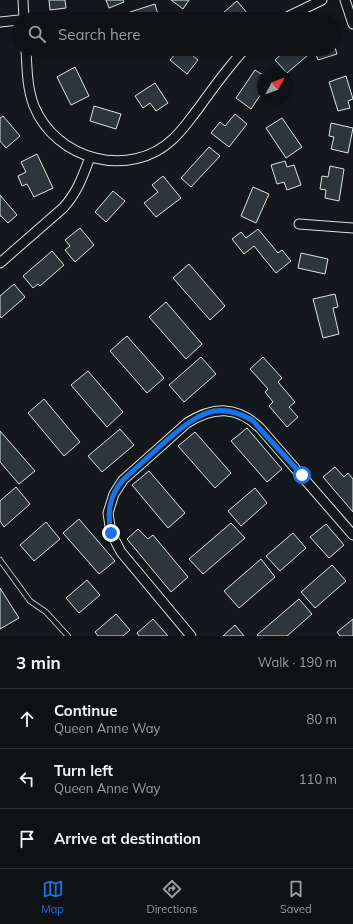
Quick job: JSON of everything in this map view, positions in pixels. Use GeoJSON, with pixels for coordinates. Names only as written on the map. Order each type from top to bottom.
{"type":"FeatureCollection","features":[{"type":"Feature","properties":{"kind":"street"},"geometry":{"type":"LineString","coordinates":[[23,0],[24,12]]}},
{"type":"Feature","properties":{"kind":"street"},"geometry":{"type":"LineString","coordinates":[[297,12],[322,0]]}},
{"type":"Feature","properties":{"kind":"street"},"geometry":{"type":"LineString","coordinates":[[345,0],[353,24]]}},
{"type":"Feature","properties":{"kind":"street"},"geometry":{"type":"LineString","coordinates":[[0,22],[12,21]]}},
{"type":"Feature","properties":{"kind":"street"},"geometry":{"type":"LineString","coordinates":[[26,56],[28,83],[31,96],[39,116],[54,136],[66,145],[90,157],[104,160],[141,159],[163,147],[184,127],[240,56]]}},
{"type":"Feature","properties":{"kind":"street"},"geometry":{"type":"LineString","coordinates":[[0,263],[63,208],[70,200],[80,183],[90,157]]}},
{"type":"Feature","properties":{"kind":"street"},"geometry":{"type":"LineString","coordinates":[[299,224],[353,228]]}},
{"type":"Feature","properties":{"kind":"street"},"geometry":{"type":"LineString","coordinates":[[191,636],[120,552],[111,533],[108,513],[114,494],[123,480],[188,423],[197,417],[215,411],[225,410],[242,415],[252,420],[353,535]]}},
{"type":"Feature","properties":{"kind":"lane"},"geometry":{"type":"LineString","coordinates":[[0,560],[30,600],[46,612],[68,636]]}},
{"type":"Feature","properties":{"kind":"building"},"geometry":{"type":"Polygon","coordinates":[[[49,0],[65,0],[66,8],[50,10],[49,0]]]}},
{"type":"Feature","properties":{"kind":"building"},"geometry":{"type":"Polygon","coordinates":[[[106,0],[123,0],[124,2],[109,8],[106,0]]]}},
{"type":"Feature","properties":{"kind":"building"},"geometry":{"type":"Polygon","coordinates":[[[171,0],[189,0],[183,9],[171,0]]]}},
{"type":"Feature","properties":{"kind":"building"},"geometry":{"type":"Polygon","coordinates":[[[237,1],[246,12],[224,12],[237,1]]]}},
{"type":"Feature","properties":{"kind":"building"},"geometry":{"type":"Polygon","coordinates":[[[155,4],[157,12],[130,12],[155,4]]]}},
{"type":"Feature","properties":{"kind":"building"},"geometry":{"type":"Polygon","coordinates":[[[174,56],[193,56],[198,60],[187,74],[170,60],[174,56]]]}},
{"type":"Feature","properties":{"kind":"building"},"geometry":{"type":"Polygon","coordinates":[[[279,56],[307,56],[293,68],[282,68],[275,60],[279,56]]]}},
{"type":"Feature","properties":{"kind":"building"},"geometry":{"type":"Polygon","coordinates":[[[317,56],[331,56],[318,60],[317,56]]]}},
{"type":"Feature","properties":{"kind":"building"},"geometry":{"type":"Polygon","coordinates":[[[75,67],[89,96],[71,105],[57,77],[75,67]]]}},
{"type":"Feature","properties":{"kind":"building"},"geometry":{"type":"Polygon","coordinates":[[[255,70],[257,71],[257,100],[251,109],[236,98],[255,70]]]}},
{"type":"Feature","properties":{"kind":"building"},"geometry":{"type":"Polygon","coordinates":[[[346,76],[353,99],[348,101],[350,108],[338,111],[329,82],[346,76]]]}},
{"type":"Feature","properties":{"kind":"building"},"geometry":{"type":"Polygon","coordinates":[[[155,83],[168,103],[156,111],[150,103],[143,108],[135,96],[155,83]]]}},
{"type":"Feature","properties":{"kind":"building"},"geometry":{"type":"Polygon","coordinates":[[[94,106],[121,114],[116,129],[90,121],[94,106]]]}},
{"type":"Feature","properties":{"kind":"building"},"geometry":{"type":"Polygon","coordinates":[[[235,114],[247,124],[229,147],[211,133],[220,122],[225,126],[235,114]]]}},
{"type":"Feature","properties":{"kind":"building"},"geometry":{"type":"Polygon","coordinates":[[[3,116],[20,136],[6,148],[0,141],[0,118],[3,116]]]}},
{"type":"Feature","properties":{"kind":"building"},"geometry":{"type":"Polygon","coordinates":[[[282,118],[302,147],[286,158],[266,128],[282,118]]]}},
{"type":"Feature","properties":{"kind":"building"},"geometry":{"type":"Polygon","coordinates":[[[331,123],[353,128],[348,153],[331,149],[334,137],[329,136],[331,123]]]}},
{"type":"Feature","properties":{"kind":"building"},"geometry":{"type":"Polygon","coordinates":[[[209,147],[220,156],[191,187],[181,178],[209,147]]]}},
{"type":"Feature","properties":{"kind":"building"},"geometry":{"type":"Polygon","coordinates":[[[37,154],[53,188],[34,197],[27,184],[22,186],[18,176],[26,172],[21,162],[37,154]]]}},
{"type":"Feature","properties":{"kind":"building"},"geometry":{"type":"Polygon","coordinates":[[[285,161],[287,167],[294,165],[301,185],[287,190],[284,182],[277,184],[271,165],[285,161]]]}},
{"type":"Feature","properties":{"kind":"building"},"geometry":{"type":"Polygon","coordinates":[[[330,166],[344,169],[339,201],[325,198],[326,190],[320,189],[322,176],[328,177],[330,166]]]}},
{"type":"Feature","properties":{"kind":"building"},"geometry":{"type":"Polygon","coordinates":[[[163,176],[181,198],[156,217],[144,203],[158,192],[152,185],[163,176]]]}},
{"type":"Feature","properties":{"kind":"building"},"geometry":{"type":"Polygon","coordinates":[[[253,187],[269,194],[256,223],[241,216],[253,187]]]}},
{"type":"Feature","properties":{"kind":"building"},"geometry":{"type":"Polygon","coordinates":[[[113,191],[125,201],[106,222],[95,212],[113,191]]]}},
{"type":"Feature","properties":{"kind":"building"},"geometry":{"type":"Polygon","coordinates":[[[0,195],[17,215],[8,223],[0,216],[0,195]]]}},
{"type":"Feature","properties":{"kind":"building"},"geometry":{"type":"Polygon","coordinates":[[[80,228],[94,245],[75,262],[65,250],[70,246],[65,240],[80,228]]]}},
{"type":"Feature","properties":{"kind":"building"},"geometry":{"type":"Polygon","coordinates":[[[258,229],[278,253],[282,250],[291,261],[276,273],[254,246],[244,254],[232,239],[241,232],[246,238],[258,229]]]}},
{"type":"Feature","properties":{"kind":"building"},"geometry":{"type":"Polygon","coordinates":[[[52,251],[64,265],[40,286],[38,284],[33,288],[23,276],[52,251]]]}},
{"type":"Feature","properties":{"kind":"building"},"geometry":{"type":"Polygon","coordinates":[[[301,253],[328,259],[325,274],[298,268],[301,253]]]}},
{"type":"Feature","properties":{"kind":"building"},"geometry":{"type":"Polygon","coordinates":[[[189,264],[225,306],[210,320],[173,278],[189,264]]]}},
{"type":"Feature","properties":{"kind":"building"},"geometry":{"type":"Polygon","coordinates":[[[14,284],[25,297],[1,318],[0,296],[14,284]]]}},
{"type":"Feature","properties":{"kind":"building"},"geometry":{"type":"Polygon","coordinates":[[[335,294],[338,307],[333,308],[339,334],[323,338],[313,299],[335,294]]]}},
{"type":"Feature","properties":{"kind":"building"},"geometry":{"type":"Polygon","coordinates":[[[166,302],[202,344],[186,359],[149,317],[166,302]]]}},
{"type":"Feature","properties":{"kind":"building"},"geometry":{"type":"Polygon","coordinates":[[[127,336],[164,378],[147,393],[110,351],[127,336]]]}},
{"type":"Feature","properties":{"kind":"building"},"geometry":{"type":"Polygon","coordinates":[[[201,357],[216,374],[184,402],[169,385],[201,357]]]}},
{"type":"Feature","properties":{"kind":"building"},"geometry":{"type":"Polygon","coordinates":[[[263,357],[282,378],[278,382],[295,402],[289,407],[298,417],[287,427],[269,406],[273,402],[265,392],[268,389],[250,369],[263,357]]]}},
{"type":"Feature","properties":{"kind":"building"},"geometry":{"type":"Polygon","coordinates":[[[88,371],[123,412],[107,427],[71,385],[88,371]]]}},
{"type":"Feature","properties":{"kind":"building"},"geometry":{"type":"Polygon","coordinates":[[[44,399],[80,442],[64,456],[28,413],[44,399]]]}},
{"type":"Feature","properties":{"kind":"building"},"geometry":{"type":"Polygon","coordinates":[[[247,428],[282,469],[267,482],[231,441],[247,428]]]}},
{"type":"Feature","properties":{"kind":"building"},"geometry":{"type":"Polygon","coordinates":[[[120,429],[134,445],[102,472],[88,456],[120,429]]]}},
{"type":"Feature","properties":{"kind":"building"},"geometry":{"type":"Polygon","coordinates":[[[0,431],[35,471],[19,484],[0,462],[0,431]]]}},
{"type":"Feature","properties":{"kind":"building"},"geometry":{"type":"Polygon","coordinates":[[[195,432],[231,473],[215,488],[178,446],[195,432]]]}},
{"type":"Feature","properties":{"kind":"building"},"geometry":{"type":"Polygon","coordinates":[[[335,467],[344,477],[348,473],[353,479],[353,512],[323,477],[335,467]]]}},
{"type":"Feature","properties":{"kind":"building"},"geometry":{"type":"Polygon","coordinates":[[[149,471],[185,513],[168,528],[132,485],[149,471]]]}},
{"type":"Feature","properties":{"kind":"building"},"geometry":{"type":"Polygon","coordinates":[[[16,487],[30,504],[4,527],[0,521],[0,501],[16,487]]]}},
{"type":"Feature","properties":{"kind":"building"},"geometry":{"type":"Polygon","coordinates":[[[255,488],[267,503],[241,526],[228,511],[255,488]]]}},
{"type":"Feature","properties":{"kind":"building"},"geometry":{"type":"Polygon","coordinates":[[[79,519],[115,561],[99,574],[63,533],[79,519]]]}},
{"type":"Feature","properties":{"kind":"building"},"geometry":{"type":"Polygon","coordinates":[[[46,522],[60,539],[34,561],[20,545],[46,522]]]}},
{"type":"Feature","properties":{"kind":"building"},"geometry":{"type":"Polygon","coordinates":[[[231,523],[245,538],[203,574],[189,559],[231,523]]]}},
{"type":"Feature","properties":{"kind":"building"},"geometry":{"type":"Polygon","coordinates":[[[326,524],[344,545],[329,558],[310,537],[326,524]]]}},
{"type":"Feature","properties":{"kind":"building"},"geometry":{"type":"Polygon","coordinates":[[[138,529],[148,539],[153,535],[188,577],[171,592],[127,539],[138,529]]]}},
{"type":"Feature","properties":{"kind":"building"},"geometry":{"type":"Polygon","coordinates":[[[293,533],[306,548],[280,571],[266,556],[293,533]]]}},
{"type":"Feature","properties":{"kind":"building"},"geometry":{"type":"Polygon","coordinates":[[[261,559],[275,577],[239,608],[224,591],[261,559]]]}},
{"type":"Feature","properties":{"kind":"building"},"geometry":{"type":"Polygon","coordinates":[[[332,565],[346,581],[315,608],[301,592],[332,565]]]}},
{"type":"Feature","properties":{"kind":"building"},"geometry":{"type":"Polygon","coordinates":[[[87,580],[100,595],[79,613],[66,598],[87,580]]]}},
{"type":"Feature","properties":{"kind":"building"},"geometry":{"type":"Polygon","coordinates":[[[0,588],[19,618],[0,629],[0,588]]]}},
{"type":"Feature","properties":{"kind":"building"},"geometry":{"type":"Polygon","coordinates":[[[299,599],[312,614],[287,636],[257,635],[299,599]]]}},
{"type":"Feature","properties":{"kind":"building"},"geometry":{"type":"Polygon","coordinates":[[[116,614],[130,630],[123,636],[98,636],[95,632],[116,614]]]}},
{"type":"Feature","properties":{"kind":"building"},"geometry":{"type":"Polygon","coordinates":[[[153,619],[168,636],[139,636],[137,633],[153,619]]]}},
{"type":"Feature","properties":{"kind":"building"},"geometry":{"type":"Polygon","coordinates":[[[353,619],[353,636],[340,636],[337,632],[353,619]]]}},
{"type":"Feature","properties":{"kind":"building"},"geometry":{"type":"Polygon","coordinates":[[[235,625],[244,636],[223,636],[235,625]]]}},
{"type":"Feature","properties":{"kind":"route"},"geometry":{"type":"LineString","coordinates":[[111,533],[108,513],[110,504],[118,486],[188,423],[206,413],[225,410],[234,412],[252,420],[302,475]]}}]}
